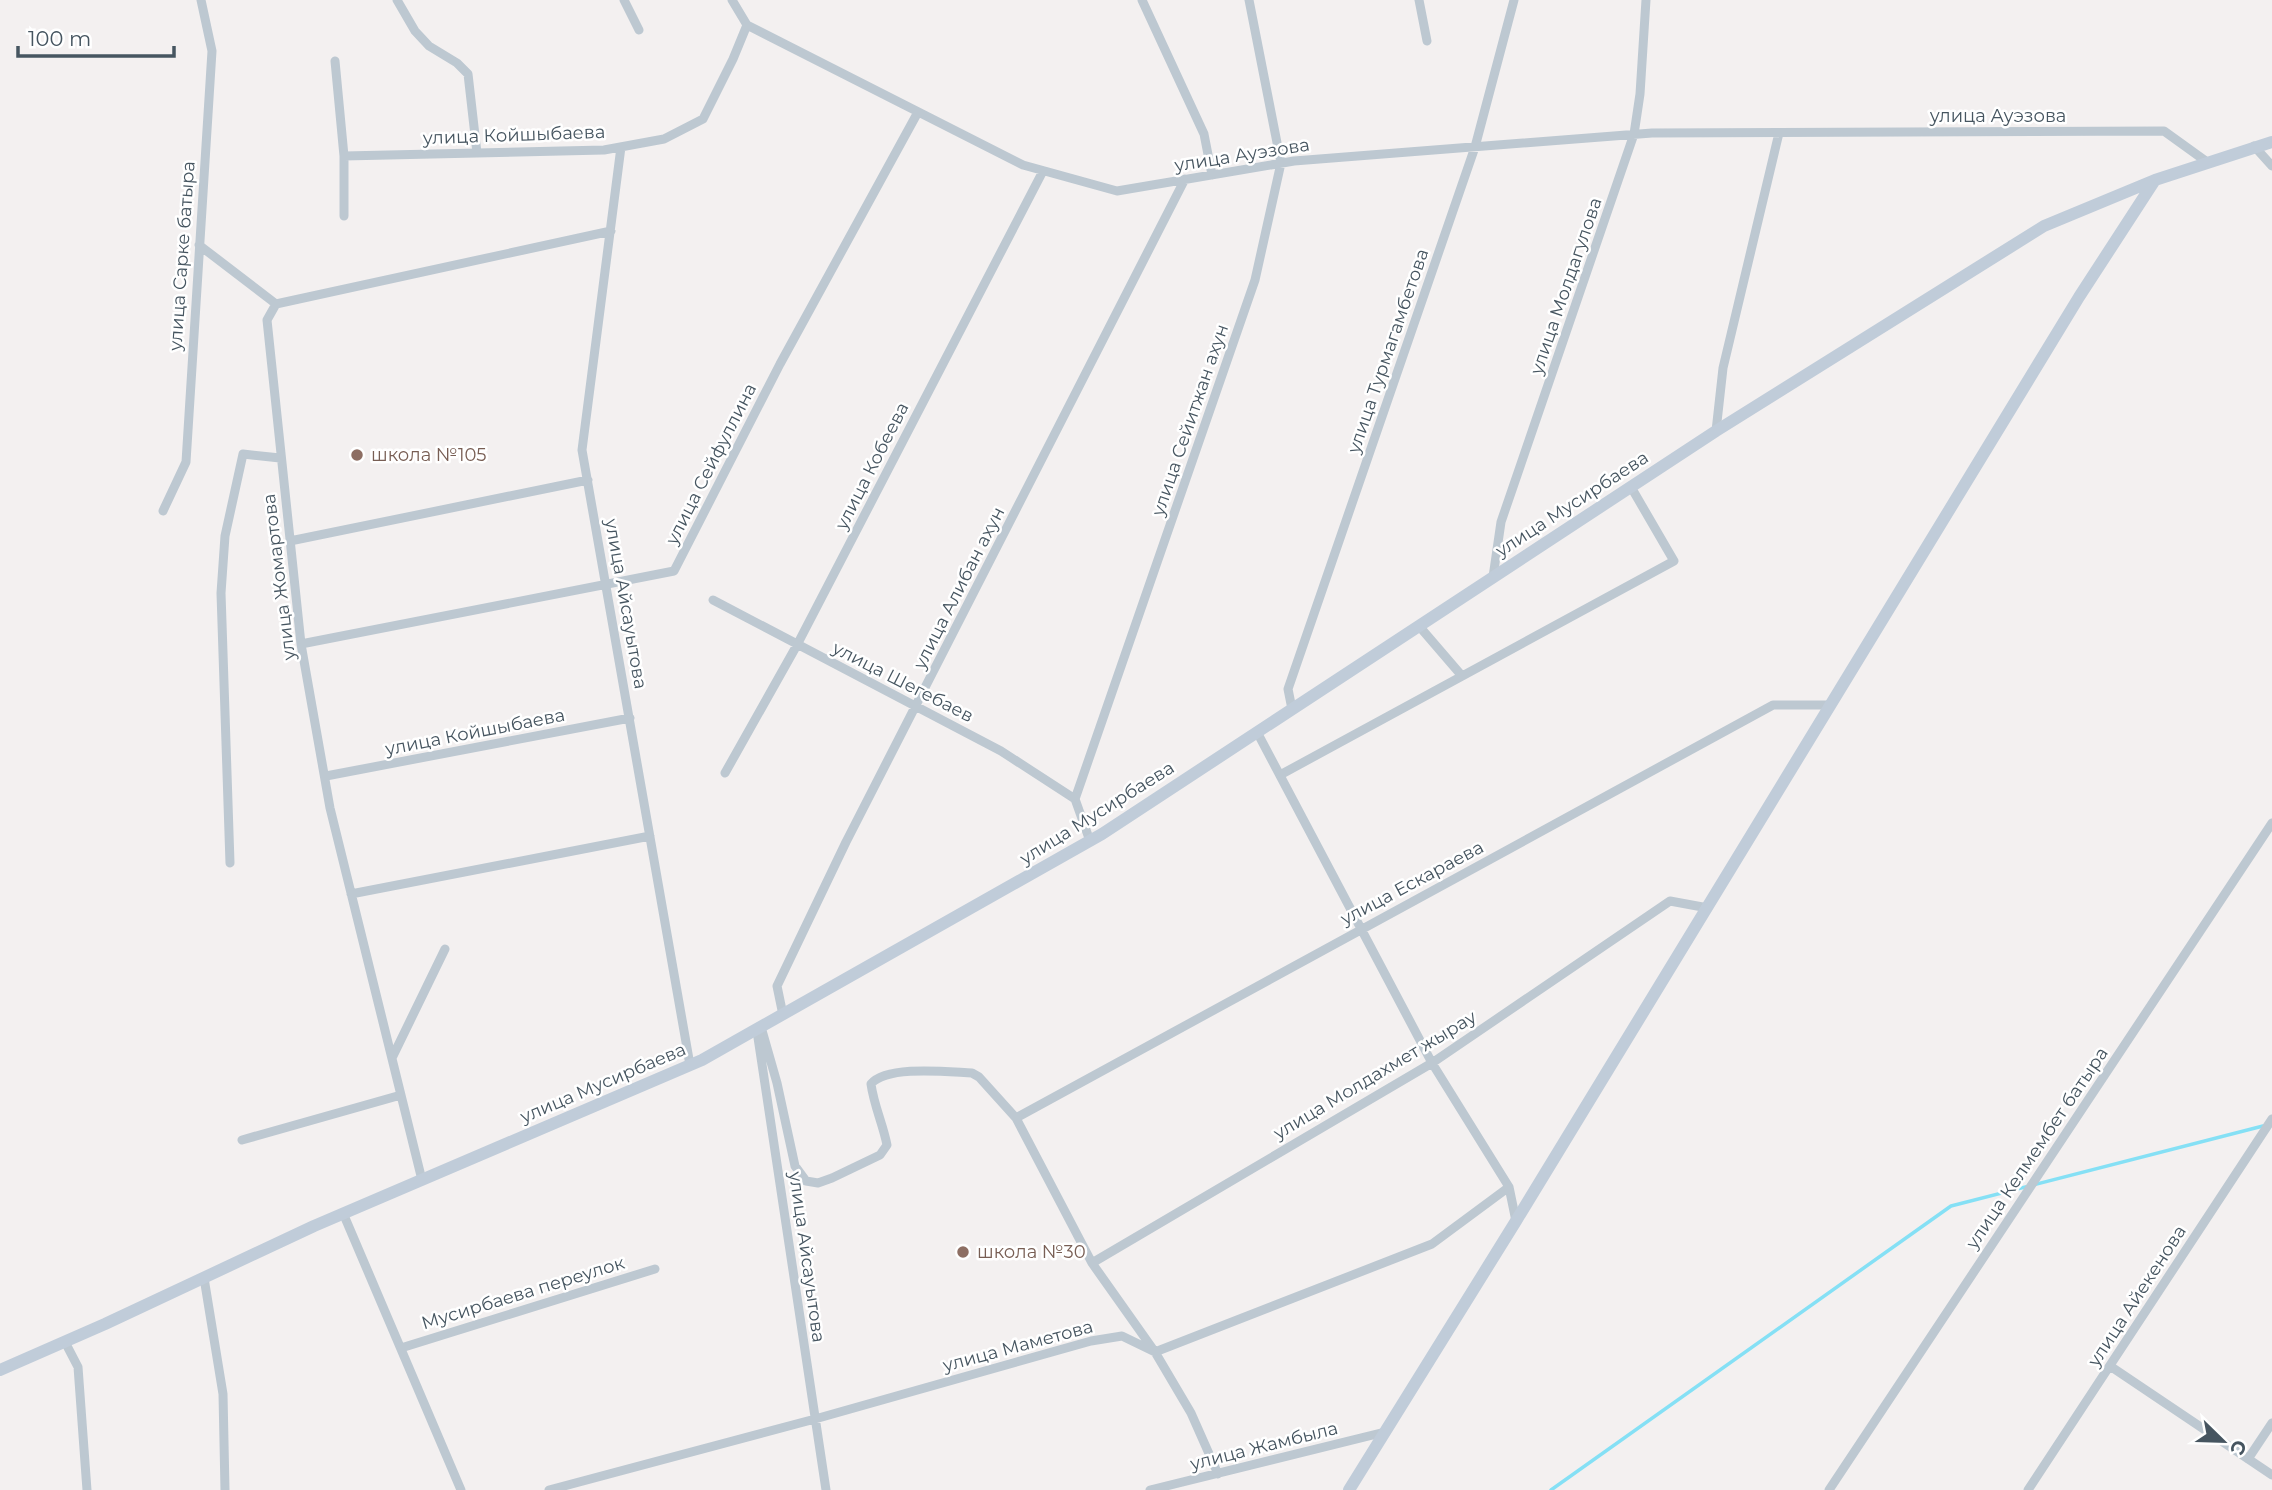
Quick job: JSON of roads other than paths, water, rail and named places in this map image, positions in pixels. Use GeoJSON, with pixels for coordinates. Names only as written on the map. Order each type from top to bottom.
{"type":"FeatureCollection","features":[{"type":"Feature","properties":{"kind":"street","name":"улица Сарке батыра"},"geometry":{"type":"LineString","coordinates":[[163,511],[186,461],[212,51],[201,0]]}},
{"type":"Feature","properties":{"kind":"street"},"geometry":{"type":"LineString","coordinates":[[397,0],[415,32],[429,46],[457,63],[468,74],[477,153]]}},
{"type":"Feature","properties":{"kind":"street"},"geometry":{"type":"LineString","coordinates":[[624,0],[639,30]]}},
{"type":"Feature","properties":{"kind":"street"},"geometry":{"type":"LineString","coordinates":[[732,0],[747,25]]}},
{"type":"Feature","properties":{"kind":"street"},"geometry":{"type":"LineString","coordinates":[[1142,0],[1204,134],[1212,175]]}},
{"type":"Feature","properties":{"kind":"street","name":"улица Сейитжан ахун"},"geometry":{"type":"LineString","coordinates":[[1075,799],[1255,280],[1281,163],[1249,0]]}},
{"type":"Feature","properties":{"kind":"street"},"geometry":{"type":"LineString","coordinates":[[1419,0],[1427,41]]}},
{"type":"Feature","properties":{"kind":"street","name":"улица Турмагамбетова"},"geometry":{"type":"LineString","coordinates":[[1292,709],[1288,689],[1475,147],[1514,0]]}},
{"type":"Feature","properties":{"kind":"street","name":"улица Молдагулова"},"geometry":{"type":"LineString","coordinates":[[1493,577],[1501,522],[1634,134],[1640,94],[1646,0]]}},
{"type":"Feature","properties":{"kind":"street","name":"улица Койшыбаева"},"geometry":{"type":"LineString","coordinates":[[344,156],[604,150],[664,139],[703,119],[733,60],[747,25]]}},
{"type":"Feature","properties":{"kind":"street","name":"улица Ауэзова"},"geometry":{"type":"LineString","coordinates":[[747,25],[1023,165],[1117,191],[1281,163],[1634,134],[2164,131],[2207,162]]}},
{"type":"Feature","properties":{"kind":"street"},"geometry":{"type":"LineString","coordinates":[[335,61],[344,156],[344,216]]}},
{"type":"Feature","properties":{"kind":"street","name":"улица Сейфуллина"},"geometry":{"type":"LineString","coordinates":[[301,643],[674,571],[779,364],[918,112]]}},
{"type":"Feature","properties":{"kind":"street"},"geometry":{"type":"LineString","coordinates":[[1716,431],[1723,368],[1779,133]]}},
{"type":"Feature","properties":{"kind":"street","name":"улица Мусирбаева"},"geometry":{"type":"LineString","coordinates":[[0,1370],[343,1213],[690,1065],[759,1028],[1090,841],[1716,431],[2044,226],[2155,180],[2272,142]]}},
{"type":"Feature","properties":{"kind":"street"},"geometry":{"type":"LineString","coordinates":[[2254,146],[2272,166]]}},
{"type":"Feature","properties":{"kind":"street","name":"улица Айсауытова"},"geometry":{"type":"LineString","coordinates":[[621,147],[582,450],[690,1065]]}},
{"type":"Feature","properties":{"kind":"street","name":"улица Кобеева"},"geometry":{"type":"LineString","coordinates":[[725,773],[797,645],[1043,171]]}},
{"type":"Feature","properties":{"kind":"street","name":"улица Алибан ахун"},"geometry":{"type":"LineString","coordinates":[[783,1015],[777,986],[846,842],[1185,179]]}},
{"type":"Feature","properties":{"kind":"street"},"geometry":{"type":"LineString","coordinates":[[1349,1490],[2080,297],[2155,180]]}},
{"type":"Feature","properties":{"kind":"street"},"geometry":{"type":"LineString","coordinates":[[199,245],[276,304],[611,231]]}},
{"type":"Feature","properties":{"kind":"street","name":"улица Жомартова"},"geometry":{"type":"LineString","coordinates":[[276,304],[267,320],[301,643],[330,808],[422,1180]]}},
{"type":"Feature","properties":{"kind":"street"},"geometry":{"type":"LineString","coordinates":[[230,863],[221,593],[225,536],[243,454],[280,458]]}},
{"type":"Feature","properties":{"kind":"street"},"geometry":{"type":"LineString","coordinates":[[290,541],[588,480]]}},
{"type":"Feature","properties":{"kind":"street"},"geometry":{"type":"LineString","coordinates":[[1280,775],[1674,561],[1630,487]]}},
{"type":"Feature","properties":{"kind":"street","name":"улица Шегебаев"},"geometry":{"type":"LineString","coordinates":[[713,600],[1001,751],[1075,799]]}},
{"type":"Feature","properties":{"kind":"street"},"geometry":{"type":"LineString","coordinates":[[1419,625],[1462,676]]}},
{"type":"Feature","properties":{"kind":"street","name":"улица Ескараева"},"geometry":{"type":"LineString","coordinates":[[1016,1118],[1773,705],[1831,705]]}},
{"type":"Feature","properties":{"kind":"street","name":"улица Койшыбаева"},"geometry":{"type":"LineString","coordinates":[[326,776],[630,718]]}},
{"type":"Feature","properties":{"kind":"street"},"geometry":{"type":"LineString","coordinates":[[1257,732],[1432,1063],[1509,1187],[1516,1221]]}},
{"type":"Feature","properties":{"kind":"street"},"geometry":{"type":"LineString","coordinates":[[1075,799],[1090,841]]}},
{"type":"Feature","properties":{"kind":"street","name":"улица Келмембет батыра"},"geometry":{"type":"LineString","coordinates":[[1829,1490],[2272,823]]}},
{"type":"Feature","properties":{"kind":"street"},"geometry":{"type":"LineString","coordinates":[[351,894],[650,836]]}},
{"type":"Feature","properties":{"kind":"street","name":"улица Молдахмет жырау"},"geometry":{"type":"LineString","coordinates":[[1092,1263],[1432,1063],[1670,901],[1708,908]]}},
{"type":"Feature","properties":{"kind":"street"},"geometry":{"type":"LineString","coordinates":[[392,1058],[445,949]]}},
{"type":"Feature","properties":{"kind":"street"},"geometry":{"type":"LineString","coordinates":[[759,1028],[777,1083],[795,1167],[806,1181],[818,1183],[832,1178],[880,1155],[887,1145],[873,1102],[871,1084],[876,1079],[889,1074],[972,1073],[979,1077],[1016,1118],[1092,1263],[1155,1352],[1191,1413],[1217,1474]]}},
{"type":"Feature","properties":{"kind":"street","name":"улица Айсауытова"},"geometry":{"type":"LineString","coordinates":[[759,1028],[825,1490]]}},
{"type":"Feature","properties":{"kind":"street"},"geometry":{"type":"LineString","coordinates":[[242,1140],[401,1095]]}},
{"type":"Feature","properties":{"kind":"street","name":"улица Айекенова"},"geometry":{"type":"LineString","coordinates":[[2028,1490],[2272,1119]]}},
{"type":"Feature","properties":{"kind":"street"},"geometry":{"type":"LineString","coordinates":[[1155,1352],[1432,1244],[1509,1187]]}},
{"type":"Feature","properties":{"kind":"street"},"geometry":{"type":"LineString","coordinates":[[343,1213],[461,1490]]}},
{"type":"Feature","properties":{"kind":"street","name":"Мусирбаева переулок"},"geometry":{"type":"LineString","coordinates":[[401,1348],[655,1269]]}},
{"type":"Feature","properties":{"kind":"street"},"geometry":{"type":"LineString","coordinates":[[204,1278],[223,1394],[225,1490]]}},
{"type":"Feature","properties":{"kind":"street","name":"улица Маметова"},"geometry":{"type":"LineString","coordinates":[[549,1490],[1091,1341],[1122,1336],[1155,1352]]}},
{"type":"Feature","properties":{"kind":"street"},"geometry":{"type":"LineString","coordinates":[[65,1342],[78,1367],[87,1490]]}},
{"type":"Feature","properties":{"kind":"street"},"geometry":{"type":"LineString","coordinates":[[2110,1366],[2272,1475]]}},
{"type":"Feature","properties":{"kind":"street"},"geometry":{"type":"LineString","coordinates":[[2248,1459],[2272,1423]]}},
{"type":"Feature","properties":{"kind":"street","name":"улица Жамбыла"},"geometry":{"type":"LineString","coordinates":[[1150,1490],[1385,1432]]}},
{"type":"Feature","properties":{"kind":"waterway"},"geometry":{"type":"LineString","coordinates":[[1551,1490],[1951,1206],[2263,1126]]}},
{"type":"Feature","properties":{"kind":"place","name":"школа №105"},"geometry":{"type":"Point","coordinates":[357,455]}},
{"type":"Feature","properties":{"kind":"place","name":"школа №30"},"geometry":{"type":"Point","coordinates":[963,1252]}}]}
